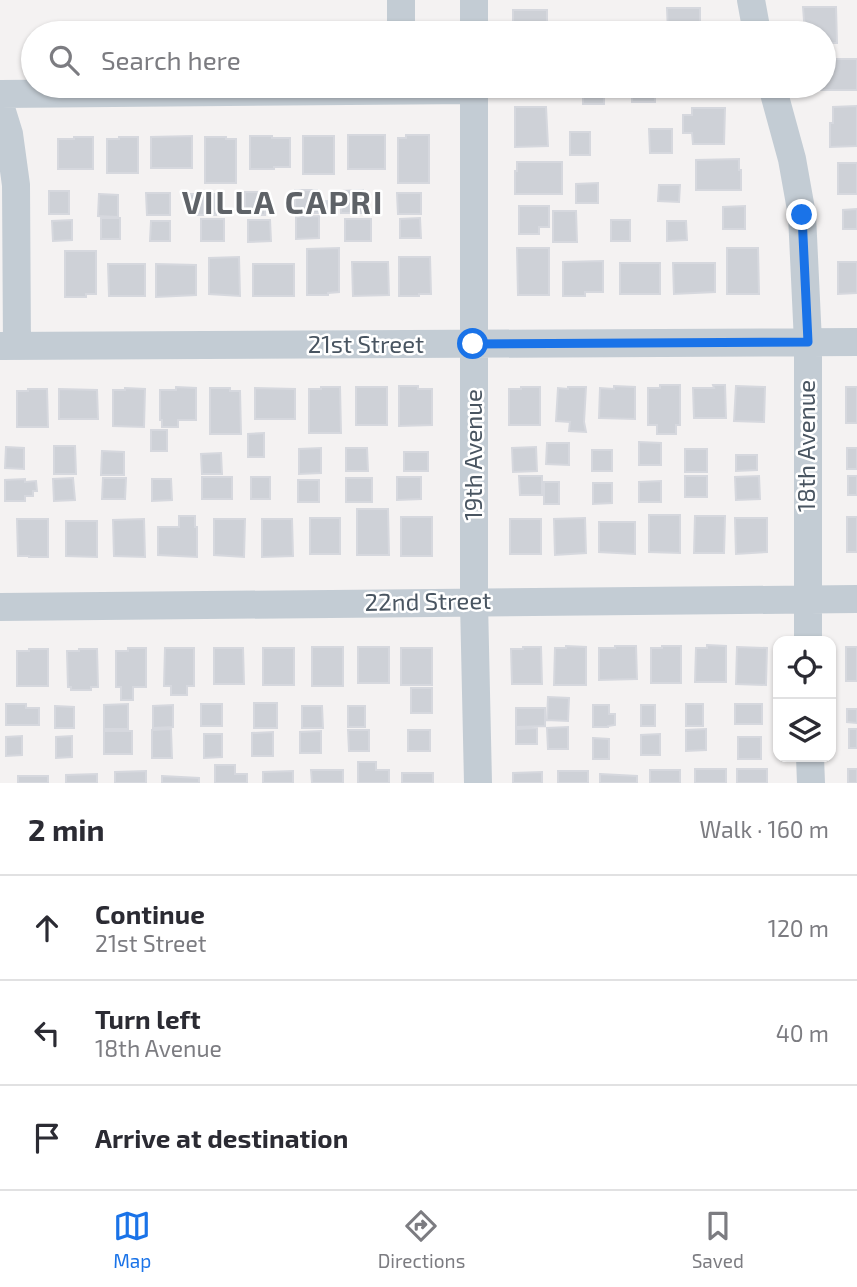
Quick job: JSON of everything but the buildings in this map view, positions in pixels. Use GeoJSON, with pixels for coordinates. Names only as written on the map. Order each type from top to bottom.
{"type":"FeatureCollection","features":[{"type":"Feature","properties":{"kind":"street"},"geometry":{"type":"LineString","coordinates":[[401,0],[401,21]]}},
{"type":"Feature","properties":{"kind":"street"},"geometry":{"type":"LineString","coordinates":[[474,0],[474,21]]}},
{"type":"Feature","properties":{"kind":"street"},"geometry":{"type":"LineString","coordinates":[[751,0],[755,21]]}},
{"type":"Feature","properties":{"kind":"street"},"geometry":{"type":"LineString","coordinates":[[0,94],[21,94]]}},
{"type":"Feature","properties":{"kind":"street","name":"19th Avenue"},"geometry":{"type":"LineString","coordinates":[[474,98],[474,602],[478,783]]}},
{"type":"Feature","properties":{"kind":"street","name":"18th Avenue"},"geometry":{"type":"LineString","coordinates":[[775,98],[792,159],[802,215],[808,342],[808,636]]}},
{"type":"Feature","properties":{"kind":"street"},"geometry":{"type":"LineString","coordinates":[[0,104],[11,144],[16,185],[8,290],[8,346]]}},
{"type":"Feature","properties":{"kind":"street","name":"21st Street"},"geometry":{"type":"LineString","coordinates":[[8,346],[857,342]]}},
{"type":"Feature","properties":{"kind":"street","name":"22nd Street"},"geometry":{"type":"LineString","coordinates":[[0,607],[857,599]]}},
{"type":"Feature","properties":{"kind":"street"},"geometry":{"type":"LineString","coordinates":[[810,762],[811,783]]}},
{"type":"Feature","properties":{"kind":"district","name":"VILLA CAPRI"},"geometry":{"type":"Point","coordinates":[283,203]}},
{"type":"Feature","properties":{"kind":"route"},"geometry":{"type":"LineString","coordinates":[[473,344],[808,342],[802,215]]}}]}
